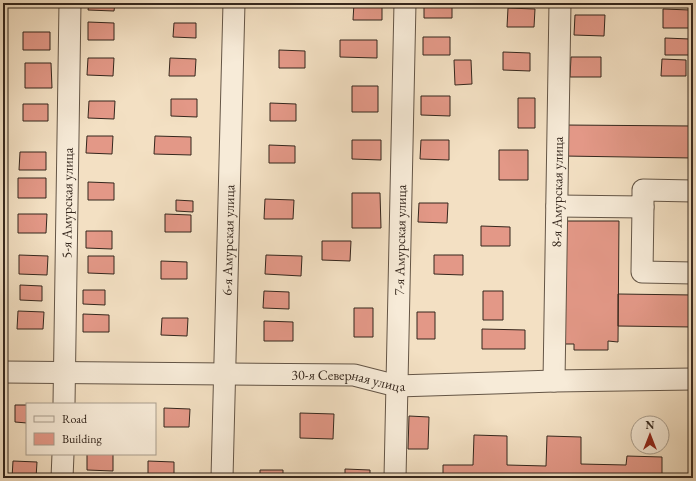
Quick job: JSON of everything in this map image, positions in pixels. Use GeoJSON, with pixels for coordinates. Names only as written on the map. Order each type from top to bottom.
{"type":"FeatureCollection","features":[{"type":"Feature","properties":{"kind":"street","name":"5-я Амурская улица"},"geometry":{"type":"LineString","coordinates":[[64,403],[70,3]]}},
{"type":"Feature","properties":{"kind":"street","name":"6-я Амурская улица"},"geometry":{"type":"LineString","coordinates":[[222,478],[234,3]]}},
{"type":"Feature","properties":{"kind":"street","name":"7-я Амурская улица"},"geometry":{"type":"LineString","coordinates":[[395,478],[405,3]]}},
{"type":"Feature","properties":{"kind":"street","name":"8-я Амурская улица"},"geometry":{"type":"LineString","coordinates":[[554,380],[560,3]]}},
{"type":"Feature","properties":{"kind":"street"},"geometry":{"type":"LineString","coordinates":[[693,191],[643,190],[642,272],[693,273]]}},
{"type":"Feature","properties":{"kind":"street"},"geometry":{"type":"LineString","coordinates":[[557,206],[643,207]]}},
{"type":"Feature","properties":{"kind":"street","name":"30-я Северная улица"},"geometry":{"type":"LineString","coordinates":[[3,372],[64,374],[224,375],[275,373],[354,375],[397,386],[554,380],[693,379]]}},
{"type":"Feature","properties":{"kind":"street"},"geometry":{"type":"LineString","coordinates":[[62,455],[62,478]]}},
{"type":"Feature","properties":{"kind":"building"},"geometry":{"type":"Polygon","coordinates":[[[89,3],[115,3],[114,11],[88,10],[89,3]]]}},
{"type":"Feature","properties":{"kind":"building"},"geometry":{"type":"Polygon","coordinates":[[[354,3],[382,3],[382,20],[353,20],[354,3]]]}},
{"type":"Feature","properties":{"kind":"building"},"geometry":{"type":"Polygon","coordinates":[[[424,3],[452,3],[452,18],[424,18],[424,3]]]}},
{"type":"Feature","properties":{"kind":"building"},"geometry":{"type":"Polygon","coordinates":[[[508,8],[535,9],[534,27],[507,27],[508,8]]]}},
{"type":"Feature","properties":{"kind":"building"},"geometry":{"type":"Polygon","coordinates":[[[663,9],[690,10],[690,28],[663,28],[663,9]]]}},
{"type":"Feature","properties":{"kind":"building"},"geometry":{"type":"Polygon","coordinates":[[[575,15],[605,15],[604,36],[574,35],[575,15]]]}},
{"type":"Feature","properties":{"kind":"building"},"geometry":{"type":"Polygon","coordinates":[[[88,22],[114,23],[114,40],[88,40],[88,22]]]}},
{"type":"Feature","properties":{"kind":"building"},"geometry":{"type":"Polygon","coordinates":[[[174,23],[196,23],[196,38],[173,37],[174,23]]]}},
{"type":"Feature","properties":{"kind":"building"},"geometry":{"type":"Polygon","coordinates":[[[23,32],[50,32],[50,50],[23,50],[23,32]]]}},
{"type":"Feature","properties":{"kind":"building"},"geometry":{"type":"Polygon","coordinates":[[[423,37],[450,37],[450,55],[423,55],[423,37]]]}},
{"type":"Feature","properties":{"kind":"building"},"geometry":{"type":"Polygon","coordinates":[[[665,38],[690,39],[689,55],[665,55],[665,38]]]}},
{"type":"Feature","properties":{"kind":"building"},"geometry":{"type":"Polygon","coordinates":[[[340,40],[377,40],[377,58],[340,57],[340,40]]]}},
{"type":"Feature","properties":{"kind":"building"},"geometry":{"type":"Polygon","coordinates":[[[279,50],[305,51],[305,68],[279,68],[279,50]]]}},
{"type":"Feature","properties":{"kind":"building"},"geometry":{"type":"Polygon","coordinates":[[[503,52],[530,53],[530,71],[503,70],[503,52]]]}},
{"type":"Feature","properties":{"kind":"building"},"geometry":{"type":"Polygon","coordinates":[[[571,57],[601,57],[601,77],[570,77],[571,57]]]}},
{"type":"Feature","properties":{"kind":"building"},"geometry":{"type":"Polygon","coordinates":[[[88,58],[114,58],[113,76],[87,75],[88,58]]]}},
{"type":"Feature","properties":{"kind":"building"},"geometry":{"type":"Polygon","coordinates":[[[170,58],[196,59],[195,76],[169,76],[170,58]]]}},
{"type":"Feature","properties":{"kind":"building"},"geometry":{"type":"Polygon","coordinates":[[[662,59],[686,60],[686,76],[661,76],[662,59]]]}},
{"type":"Feature","properties":{"kind":"building"},"geometry":{"type":"Polygon","coordinates":[[[454,60],[471,60],[472,84],[455,85],[454,60]]]}},
{"type":"Feature","properties":{"kind":"building"},"geometry":{"type":"Polygon","coordinates":[[[25,63],[51,63],[52,88],[25,88],[25,63]]]}},
{"type":"Feature","properties":{"kind":"building"},"geometry":{"type":"Polygon","coordinates":[[[352,86],[378,86],[378,112],[352,112],[352,86]]]}},
{"type":"Feature","properties":{"kind":"building"},"geometry":{"type":"Polygon","coordinates":[[[421,96],[450,96],[450,116],[421,115],[421,96]]]}},
{"type":"Feature","properties":{"kind":"building"},"geometry":{"type":"Polygon","coordinates":[[[518,98],[535,98],[535,128],[518,128],[518,98]]]}},
{"type":"Feature","properties":{"kind":"building"},"geometry":{"type":"Polygon","coordinates":[[[171,99],[197,99],[197,117],[171,116],[171,99]]]}},
{"type":"Feature","properties":{"kind":"building"},"geometry":{"type":"Polygon","coordinates":[[[89,101],[115,101],[114,119],[88,118],[89,101]]]}},
{"type":"Feature","properties":{"kind":"building"},"geometry":{"type":"Polygon","coordinates":[[[270,103],[296,104],[296,121],[270,121],[270,103]]]}},
{"type":"Feature","properties":{"kind":"building"},"geometry":{"type":"Polygon","coordinates":[[[23,104],[48,104],[48,121],[23,121],[23,104]]]}},
{"type":"Feature","properties":{"kind":"building"},"geometry":{"type":"Polygon","coordinates":[[[564,125],[693,126],[693,158],[563,156],[564,125]]]}},
{"type":"Feature","properties":{"kind":"building"},"geometry":{"type":"Polygon","coordinates":[[[87,136],[113,136],[112,154],[86,153],[87,136]]]}},
{"type":"Feature","properties":{"kind":"building"},"geometry":{"type":"Polygon","coordinates":[[[155,136],[191,137],[191,155],[154,154],[155,136]]]}},
{"type":"Feature","properties":{"kind":"building"},"geometry":{"type":"Polygon","coordinates":[[[352,140],[381,140],[381,160],[352,159],[352,140]]]}},
{"type":"Feature","properties":{"kind":"building"},"geometry":{"type":"Polygon","coordinates":[[[421,140],[449,140],[449,160],[420,159],[421,140]]]}},
{"type":"Feature","properties":{"kind":"building"},"geometry":{"type":"Polygon","coordinates":[[[269,145],[295,146],[295,163],[269,163],[269,145]]]}},
{"type":"Feature","properties":{"kind":"building"},"geometry":{"type":"Polygon","coordinates":[[[499,150],[528,150],[528,180],[499,180],[499,150]]]}},
{"type":"Feature","properties":{"kind":"building"},"geometry":{"type":"Polygon","coordinates":[[[20,152],[46,152],[46,170],[19,170],[20,152]]]}},
{"type":"Feature","properties":{"kind":"building"},"geometry":{"type":"Polygon","coordinates":[[[18,178],[46,178],[46,198],[18,198],[18,178]]]}},
{"type":"Feature","properties":{"kind":"building"},"geometry":{"type":"Polygon","coordinates":[[[88,182],[114,183],[114,200],[88,200],[88,182]]]}},
{"type":"Feature","properties":{"kind":"building"},"geometry":{"type":"Polygon","coordinates":[[[352,193],[380,193],[381,228],[352,228],[352,193]]]}},
{"type":"Feature","properties":{"kind":"building"},"geometry":{"type":"Polygon","coordinates":[[[265,199],[294,200],[293,219],[264,219],[265,199]]]}},
{"type":"Feature","properties":{"kind":"building"},"geometry":{"type":"Polygon","coordinates":[[[176,200],[193,201],[193,212],[176,211],[176,200]]]}},
{"type":"Feature","properties":{"kind":"building"},"geometry":{"type":"Polygon","coordinates":[[[419,203],[448,203],[447,223],[418,222],[419,203]]]}},
{"type":"Feature","properties":{"kind":"building"},"geometry":{"type":"Polygon","coordinates":[[[18,214],[47,214],[46,233],[18,233],[18,214]]]}},
{"type":"Feature","properties":{"kind":"building"},"geometry":{"type":"Polygon","coordinates":[[[165,214],[191,215],[191,232],[165,232],[165,214]]]}},
{"type":"Feature","properties":{"kind":"building"},"geometry":{"type":"Polygon","coordinates":[[[563,221],[619,221],[618,342],[608,341],[608,350],[574,350],[574,344],[562,344],[563,221]]]}},
{"type":"Feature","properties":{"kind":"building"},"geometry":{"type":"Polygon","coordinates":[[[481,226],[510,227],[510,246],[481,246],[481,226]]]}},
{"type":"Feature","properties":{"kind":"building"},"geometry":{"type":"Polygon","coordinates":[[[86,231],[112,231],[112,249],[86,248],[86,231]]]}},
{"type":"Feature","properties":{"kind":"building"},"geometry":{"type":"Polygon","coordinates":[[[322,241],[351,241],[350,261],[322,260],[322,241]]]}},
{"type":"Feature","properties":{"kind":"building"},"geometry":{"type":"Polygon","coordinates":[[[19,255],[48,256],[47,275],[19,274],[19,255]]]}},
{"type":"Feature","properties":{"kind":"building"},"geometry":{"type":"Polygon","coordinates":[[[266,255],[302,256],[301,276],[265,274],[266,255]]]}},
{"type":"Feature","properties":{"kind":"building"},"geometry":{"type":"Polygon","coordinates":[[[434,255],[463,255],[463,275],[434,274],[434,255]]]}},
{"type":"Feature","properties":{"kind":"building"},"geometry":{"type":"Polygon","coordinates":[[[88,256],[114,256],[114,274],[88,273],[88,256]]]}},
{"type":"Feature","properties":{"kind":"building"},"geometry":{"type":"Polygon","coordinates":[[[161,261],[187,262],[187,279],[161,279],[161,261]]]}},
{"type":"Feature","properties":{"kind":"building"},"geometry":{"type":"Polygon","coordinates":[[[20,285],[42,286],[42,301],[20,300],[20,285]]]}},
{"type":"Feature","properties":{"kind":"building"},"geometry":{"type":"Polygon","coordinates":[[[83,290],[105,290],[105,305],[83,304],[83,290]]]}},
{"type":"Feature","properties":{"kind":"building"},"geometry":{"type":"Polygon","coordinates":[[[264,291],[289,292],[289,309],[263,308],[264,291]]]}},
{"type":"Feature","properties":{"kind":"building"},"geometry":{"type":"Polygon","coordinates":[[[483,291],[503,291],[503,320],[483,320],[483,291]]]}},
{"type":"Feature","properties":{"kind":"building"},"geometry":{"type":"Polygon","coordinates":[[[618,294],[693,295],[693,327],[618,326],[618,294]]]}},
{"type":"Feature","properties":{"kind":"building"},"geometry":{"type":"Polygon","coordinates":[[[354,308],[373,308],[373,337],[354,337],[354,308]]]}},
{"type":"Feature","properties":{"kind":"building"},"geometry":{"type":"Polygon","coordinates":[[[18,311],[44,312],[43,329],[17,329],[18,311]]]}},
{"type":"Feature","properties":{"kind":"building"},"geometry":{"type":"Polygon","coordinates":[[[417,312],[435,312],[435,339],[417,339],[417,312]]]}},
{"type":"Feature","properties":{"kind":"building"},"geometry":{"type":"Polygon","coordinates":[[[83,314],[109,315],[109,332],[83,332],[83,314]]]}},
{"type":"Feature","properties":{"kind":"building"},"geometry":{"type":"Polygon","coordinates":[[[162,318],[188,318],[187,336],[161,335],[162,318]]]}},
{"type":"Feature","properties":{"kind":"building"},"geometry":{"type":"Polygon","coordinates":[[[264,321],[293,322],[293,341],[264,341],[264,321]]]}},
{"type":"Feature","properties":{"kind":"building"},"geometry":{"type":"Polygon","coordinates":[[[482,329],[525,330],[525,349],[482,349],[482,329]]]}},
{"type":"Feature","properties":{"kind":"building"},"geometry":{"type":"Polygon","coordinates":[[[15,405],[26,405],[26,423],[15,422],[15,405]]]}},
{"type":"Feature","properties":{"kind":"building"},"geometry":{"type":"Polygon","coordinates":[[[164,408],[190,409],[189,427],[164,427],[164,408]]]}},
{"type":"Feature","properties":{"kind":"building"},"geometry":{"type":"Polygon","coordinates":[[[300,413],[334,414],[333,439],[300,438],[300,413]]]}},
{"type":"Feature","properties":{"kind":"building"},"geometry":{"type":"Polygon","coordinates":[[[409,416],[429,417],[428,449],[408,449],[409,416]]]}},
{"type":"Feature","properties":{"kind":"building"},"geometry":{"type":"Polygon","coordinates":[[[474,435],[507,436],[507,465],[546,466],[547,436],[581,437],[581,464],[626,465],[627,456],[662,457],[662,478],[443,478],[443,465],[473,465],[474,435]]]}},
{"type":"Feature","properties":{"kind":"building"},"geometry":{"type":"Polygon","coordinates":[[[87,455],[113,455],[113,471],[87,470],[87,455]]]}},
{"type":"Feature","properties":{"kind":"building"},"geometry":{"type":"Polygon","coordinates":[[[13,461],[37,462],[36,478],[12,478],[13,461]]]}},
{"type":"Feature","properties":{"kind":"building"},"geometry":{"type":"Polygon","coordinates":[[[148,461],[174,462],[174,478],[148,478],[148,461]]]}},
{"type":"Feature","properties":{"kind":"building"},"geometry":{"type":"Polygon","coordinates":[[[345,469],[370,470],[370,478],[345,478],[345,469]]]}},
{"type":"Feature","properties":{"kind":"building"},"geometry":{"type":"Polygon","coordinates":[[[260,470],[283,470],[283,478],[260,478],[260,470]]]}}]}
